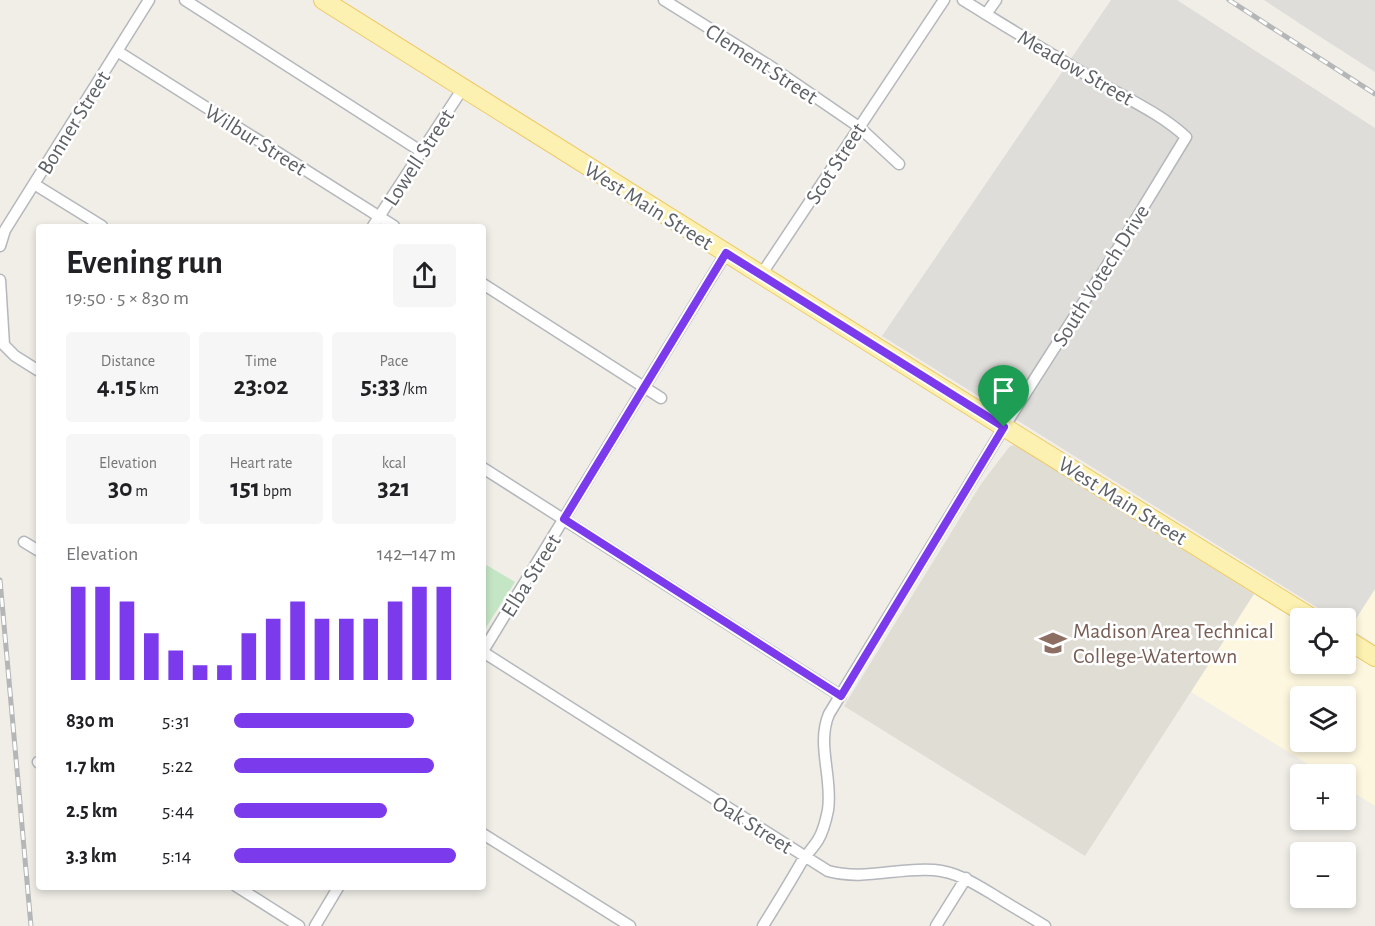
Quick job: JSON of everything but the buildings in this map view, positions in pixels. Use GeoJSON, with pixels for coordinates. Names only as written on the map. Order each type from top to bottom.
{"type":"FeatureCollection","features":[{"type":"Feature","properties":{"kind":"main road","name":"West Main Street"},"geometry":{"type":"LineString","coordinates":[[323,0],[1296,608]]}},
{"type":"Feature","properties":{"kind":"main road"},"geometry":{"type":"LineString","coordinates":[[1356,645],[1375,657]]}},
{"type":"Feature","properties":{"kind":"street","name":"Bonner Street"},"geometry":{"type":"LineString","coordinates":[[0,246],[5,230],[149,0]]}},
{"type":"Feature","properties":{"kind":"street"},"geometry":{"type":"LineString","coordinates":[[185,0],[422,152]]}},
{"type":"Feature","properties":{"kind":"street","name":"Clement Street"},"geometry":{"type":"LineString","coordinates":[[664,0],[773,68],[859,127],[899,164]]}},
{"type":"Feature","properties":{"kind":"street","name":"Scot Street"},"geometry":{"type":"LineString","coordinates":[[761,275],[944,0]]}},
{"type":"Feature","properties":{"kind":"street","name":"Meadow Street"},"geometry":{"type":"LineString","coordinates":[[963,0],[1172,124],[1186,137]]}},
{"type":"Feature","properties":{"kind":"street"},"geometry":{"type":"LineString","coordinates":[[986,14],[996,0]]}},
{"type":"Feature","properties":{"kind":"street","name":"Wilbur Street"},"geometry":{"type":"LineString","coordinates":[[117,51],[376,222]]}},
{"type":"Feature","properties":{"kind":"street","name":"Lowell Street"},"geometry":{"type":"LineString","coordinates":[[376,222],[463,88]]}},
{"type":"Feature","properties":{"kind":"street","name":"South Votech Drive"},"geometry":{"type":"LineString","coordinates":[[763,926],[818,840],[828,809],[824,725],[829,714],[1004,427],[1186,137]]}},
{"type":"Feature","properties":{"kind":"street"},"geometry":{"type":"LineString","coordinates":[[34,184],[99,224]]}},
{"type":"Feature","properties":{"kind":"street","name":"Elba Street"},"geometry":{"type":"LineString","coordinates":[[486,647],[726,253]]}},
{"type":"Feature","properties":{"kind":"street"},"geometry":{"type":"LineString","coordinates":[[0,280],[4,345],[15,356],[36,370]]}},
{"type":"Feature","properties":{"kind":"street"},"geometry":{"type":"LineString","coordinates":[[486,286],[661,398]]}},
{"type":"Feature","properties":{"kind":"street"},"geometry":{"type":"LineString","coordinates":[[486,470],[841,696]]}},
{"type":"Feature","properties":{"kind":"street"},"geometry":{"type":"LineString","coordinates":[[24,542],[36,549]]}},
{"type":"Feature","properties":{"kind":"street","name":"Oak Street"},"geometry":{"type":"LineString","coordinates":[[486,654],[828,871],[841,875],[872,875],[907,870],[935,870],[949,873],[966,878],[1045,926]]}},
{"type":"Feature","properties":{"kind":"street"},"geometry":{"type":"LineString","coordinates":[[486,836],[630,926]]}},
{"type":"Feature","properties":{"kind":"street"},"geometry":{"type":"LineString","coordinates":[[936,926],[966,878]]}},
{"type":"Feature","properties":{"kind":"street"},"geometry":{"type":"LineString","coordinates":[[242,890],[299,926]]}},
{"type":"Feature","properties":{"kind":"street"},"geometry":{"type":"LineString","coordinates":[[315,926],[337,890]]}},
{"type":"Feature","properties":{"kind":"shaded area"},"geometry":{"type":"Polygon","coordinates":[[[1111,0],[1177,0],[1375,128],[1375,589],[1356,619],[1356,608],[1318,608],[882,336],[1111,0]]]}},
{"type":"Feature","properties":{"kind":"shaded area"},"geometry":{"type":"Polygon","coordinates":[[[1264,0],[1375,0],[1375,72],[1305,27],[1264,0]]]}},
{"type":"Feature","properties":{"kind":"shaded area","name":"Madison Area Technical College-Watertown"},"geometry":{"type":"Polygon","coordinates":[[[1015,445],[1254,594],[1085,856],[844,706],[981,484],[1010,446],[1015,445]]]}},
{"type":"Feature","properties":{"kind":"shaded area"},"geometry":{"type":"Polygon","coordinates":[[[1375,589],[1375,644],[1356,632],[1356,619],[1375,589]]]}},
{"type":"Feature","properties":{"kind":"shaded area"},"geometry":{"type":"Polygon","coordinates":[[[1254,594],[1290,616],[1290,674],[1356,674],[1356,655],[1375,667],[1375,806],[1356,794],[1356,764],[1308,764],[1191,692],[1254,594]]]}},
{"type":"Feature","properties":{"kind":"green space"},"geometry":{"type":"Polygon","coordinates":[[[486,565],[515,582],[486,627],[486,565]]]}},
{"type":"Feature","properties":{"kind":"railway"},"geometry":{"type":"LineString","coordinates":[[1229,0],[1375,94]]}},
{"type":"Feature","properties":{"kind":"railway"},"geometry":{"type":"LineString","coordinates":[[0,580],[31,926]]}},
{"type":"Feature","properties":{"kind":"place","name":"Madison Area Technical College-Watertown"},"geometry":{"type":"Point","coordinates":[1053,643]}},
{"type":"Feature","properties":{"kind":"route"},"geometry":{"type":"LineString","coordinates":[[726,253],[1004,427],[841,696],[564,519],[726,253]]}}]}
